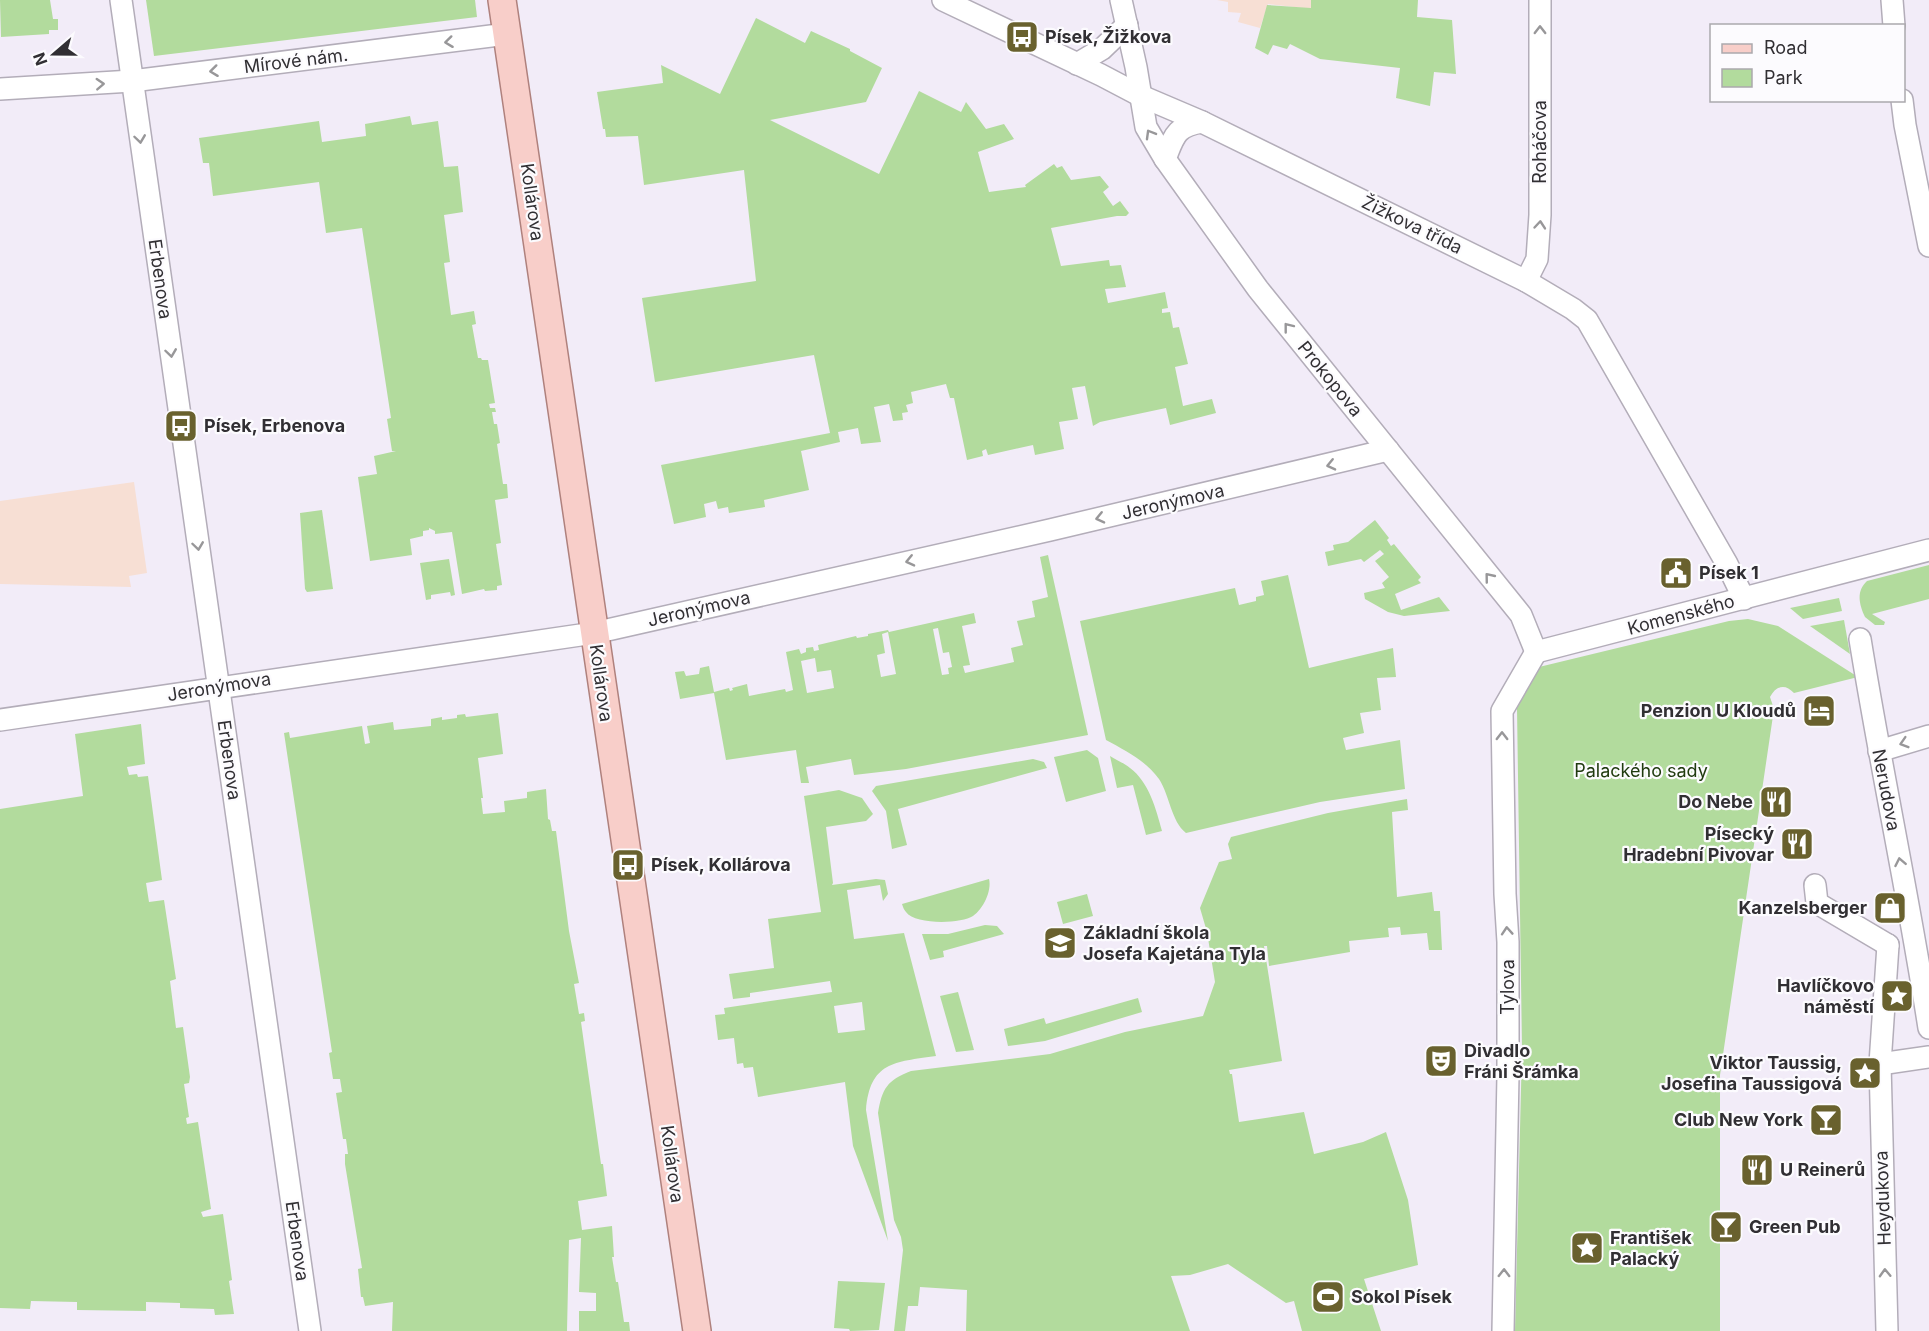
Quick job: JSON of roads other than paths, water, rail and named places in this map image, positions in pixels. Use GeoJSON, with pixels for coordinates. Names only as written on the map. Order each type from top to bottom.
{"type":"FeatureCollection","features":[{"type":"Feature","properties":{"kind":"main road"},"geometry":{"type":"LineString","coordinates":[[502,0],[507,34]]}},
{"type":"Feature","properties":{"kind":"main road","name":"Kollárova"},"geometry":{"type":"LineString","coordinates":[[507,34],[697,1331]]}},
{"type":"Feature","properties":{"kind":"street"},"geometry":{"type":"LineString","coordinates":[[121,0],[132,81]]}},
{"type":"Feature","properties":{"kind":"street","name":"Žižkova třída"},"geometry":{"type":"LineString","coordinates":[[943,0],[1141,96],[1202,122],[1526,281],[1573,309],[1587,320],[1727,564],[1744,599]]}},
{"type":"Feature","properties":{"kind":"street","name":"Prokopova"},"geometry":{"type":"LineString","coordinates":[[1121,0],[1146,127],[1166,159],[1258,289],[1521,615],[1536,652]]}},
{"type":"Feature","properties":{"kind":"street","name":"Roháčova"},"geometry":{"type":"LineString","coordinates":[[1526,281],[1537,259],[1540,215],[1540,0]]}},
{"type":"Feature","properties":{"kind":"street"},"geometry":{"type":"LineString","coordinates":[[1892,0],[1894,24]]}},
{"type":"Feature","properties":{"kind":"street"},"geometry":{"type":"LineString","coordinates":[[1077,64],[1102,49],[1127,25]]}},
{"type":"Feature","properties":{"kind":"street","name":"Mírové nám."},"geometry":{"type":"LineString","coordinates":[[0,89],[132,81],[507,34]]}},
{"type":"Feature","properties":{"kind":"street","name":"Erbenova"},"geometry":{"type":"LineString","coordinates":[[132,81],[310,1331]]}},
{"type":"Feature","properties":{"kind":"street"},"geometry":{"type":"LineString","coordinates":[[1902,102],[1929,246]]}},
{"type":"Feature","properties":{"kind":"street"},"geometry":{"type":"LineString","coordinates":[[1166,159],[1176,133],[1190,123],[1202,122]]}},
{"type":"Feature","properties":{"kind":"street","name":"Jeronýmova"},"geometry":{"type":"LineString","coordinates":[[0,720],[594,633],[1050,530],[1388,450]]}},
{"type":"Feature","properties":{"kind":"street","name":"Komenského"},"geometry":{"type":"LineString","coordinates":[[1536,652],[1929,550]]}},
{"type":"Feature","properties":{"kind":"street","name":"Nerudova"},"geometry":{"type":"LineString","coordinates":[[1860,639],[1879,751],[1922,939]]}},
{"type":"Feature","properties":{"kind":"street","name":"Tylova"},"geometry":{"type":"LineString","coordinates":[[1503,1331],[1508,942],[1504,882],[1502,711],[1536,652]]}},
{"type":"Feature","properties":{"kind":"street"},"geometry":{"type":"LineString","coordinates":[[1879,751],[1929,736]]}},
{"type":"Feature","properties":{"kind":"street"},"geometry":{"type":"LineString","coordinates":[[1815,885],[1817,903],[1888,945],[1922,939],[1929,1028]]}},
{"type":"Feature","properties":{"kind":"street"},"geometry":{"type":"LineString","coordinates":[[1888,945],[1880,1064],[1929,1058]]}},
{"type":"Feature","properties":{"kind":"street","name":"Heydukova"},"geometry":{"type":"LineString","coordinates":[[1880,1064],[1887,1331]]}},
{"type":"Feature","properties":{"kind":"place","name":"Písek, Žižkova"},"geometry":{"type":"Point","coordinates":[1022,37]}},
{"type":"Feature","properties":{"kind":"place","name":"Písek, Erbenova"},"geometry":{"type":"Point","coordinates":[181,426]}},
{"type":"Feature","properties":{"kind":"place","name":"Písek 1"},"geometry":{"type":"Point","coordinates":[1676,573]}},
{"type":"Feature","properties":{"kind":"place","name":"Penzion U Kloudů"},"geometry":{"type":"Point","coordinates":[1819,711]}},
{"type":"Feature","properties":{"kind":"place","name":"Do Nebe"},"geometry":{"type":"Point","coordinates":[1776,802]}},
{"type":"Feature","properties":{"kind":"place","name":"Písecký Hradební Pivovar"},"geometry":{"type":"Point","coordinates":[1797,844]}},
{"type":"Feature","properties":{"kind":"place","name":"Písek, Kollárova"},"geometry":{"type":"Point","coordinates":[628,865]}},
{"type":"Feature","properties":{"kind":"place","name":"Kanzelsberger"},"geometry":{"type":"Point","coordinates":[1890,908]}},
{"type":"Feature","properties":{"kind":"place","name":"Základní škola Josefa Kajetána Tyla"},"geometry":{"type":"Point","coordinates":[1060,943]}},
{"type":"Feature","properties":{"kind":"place","name":"Havlíčkovo náměstí"},"geometry":{"type":"Point","coordinates":[1897,996]}},
{"type":"Feature","properties":{"kind":"place","name":"Divadlo Fráni Šrámka"},"geometry":{"type":"Point","coordinates":[1441,1061]}},
{"type":"Feature","properties":{"kind":"place","name":"Viktor Taussig, Josefina Taussigová"},"geometry":{"type":"Point","coordinates":[1865,1073]}},
{"type":"Feature","properties":{"kind":"place","name":"Club New York"},"geometry":{"type":"Point","coordinates":[1826,1120]}},
{"type":"Feature","properties":{"kind":"place","name":"U Reinerů"},"geometry":{"type":"Point","coordinates":[1757,1170]}},
{"type":"Feature","properties":{"kind":"place","name":"Green Pub"},"geometry":{"type":"Point","coordinates":[1726,1227]}},
{"type":"Feature","properties":{"kind":"place","name":"František Palacký"},"geometry":{"type":"Point","coordinates":[1587,1248]}},
{"type":"Feature","properties":{"kind":"place","name":"Sokol Písek"},"geometry":{"type":"Point","coordinates":[1328,1297]}},
{"type":"Feature","properties":{"kind":"park label","name":"Palackého sady"},"geometry":{"type":"Point","coordinates":[1641,771]}}]}
